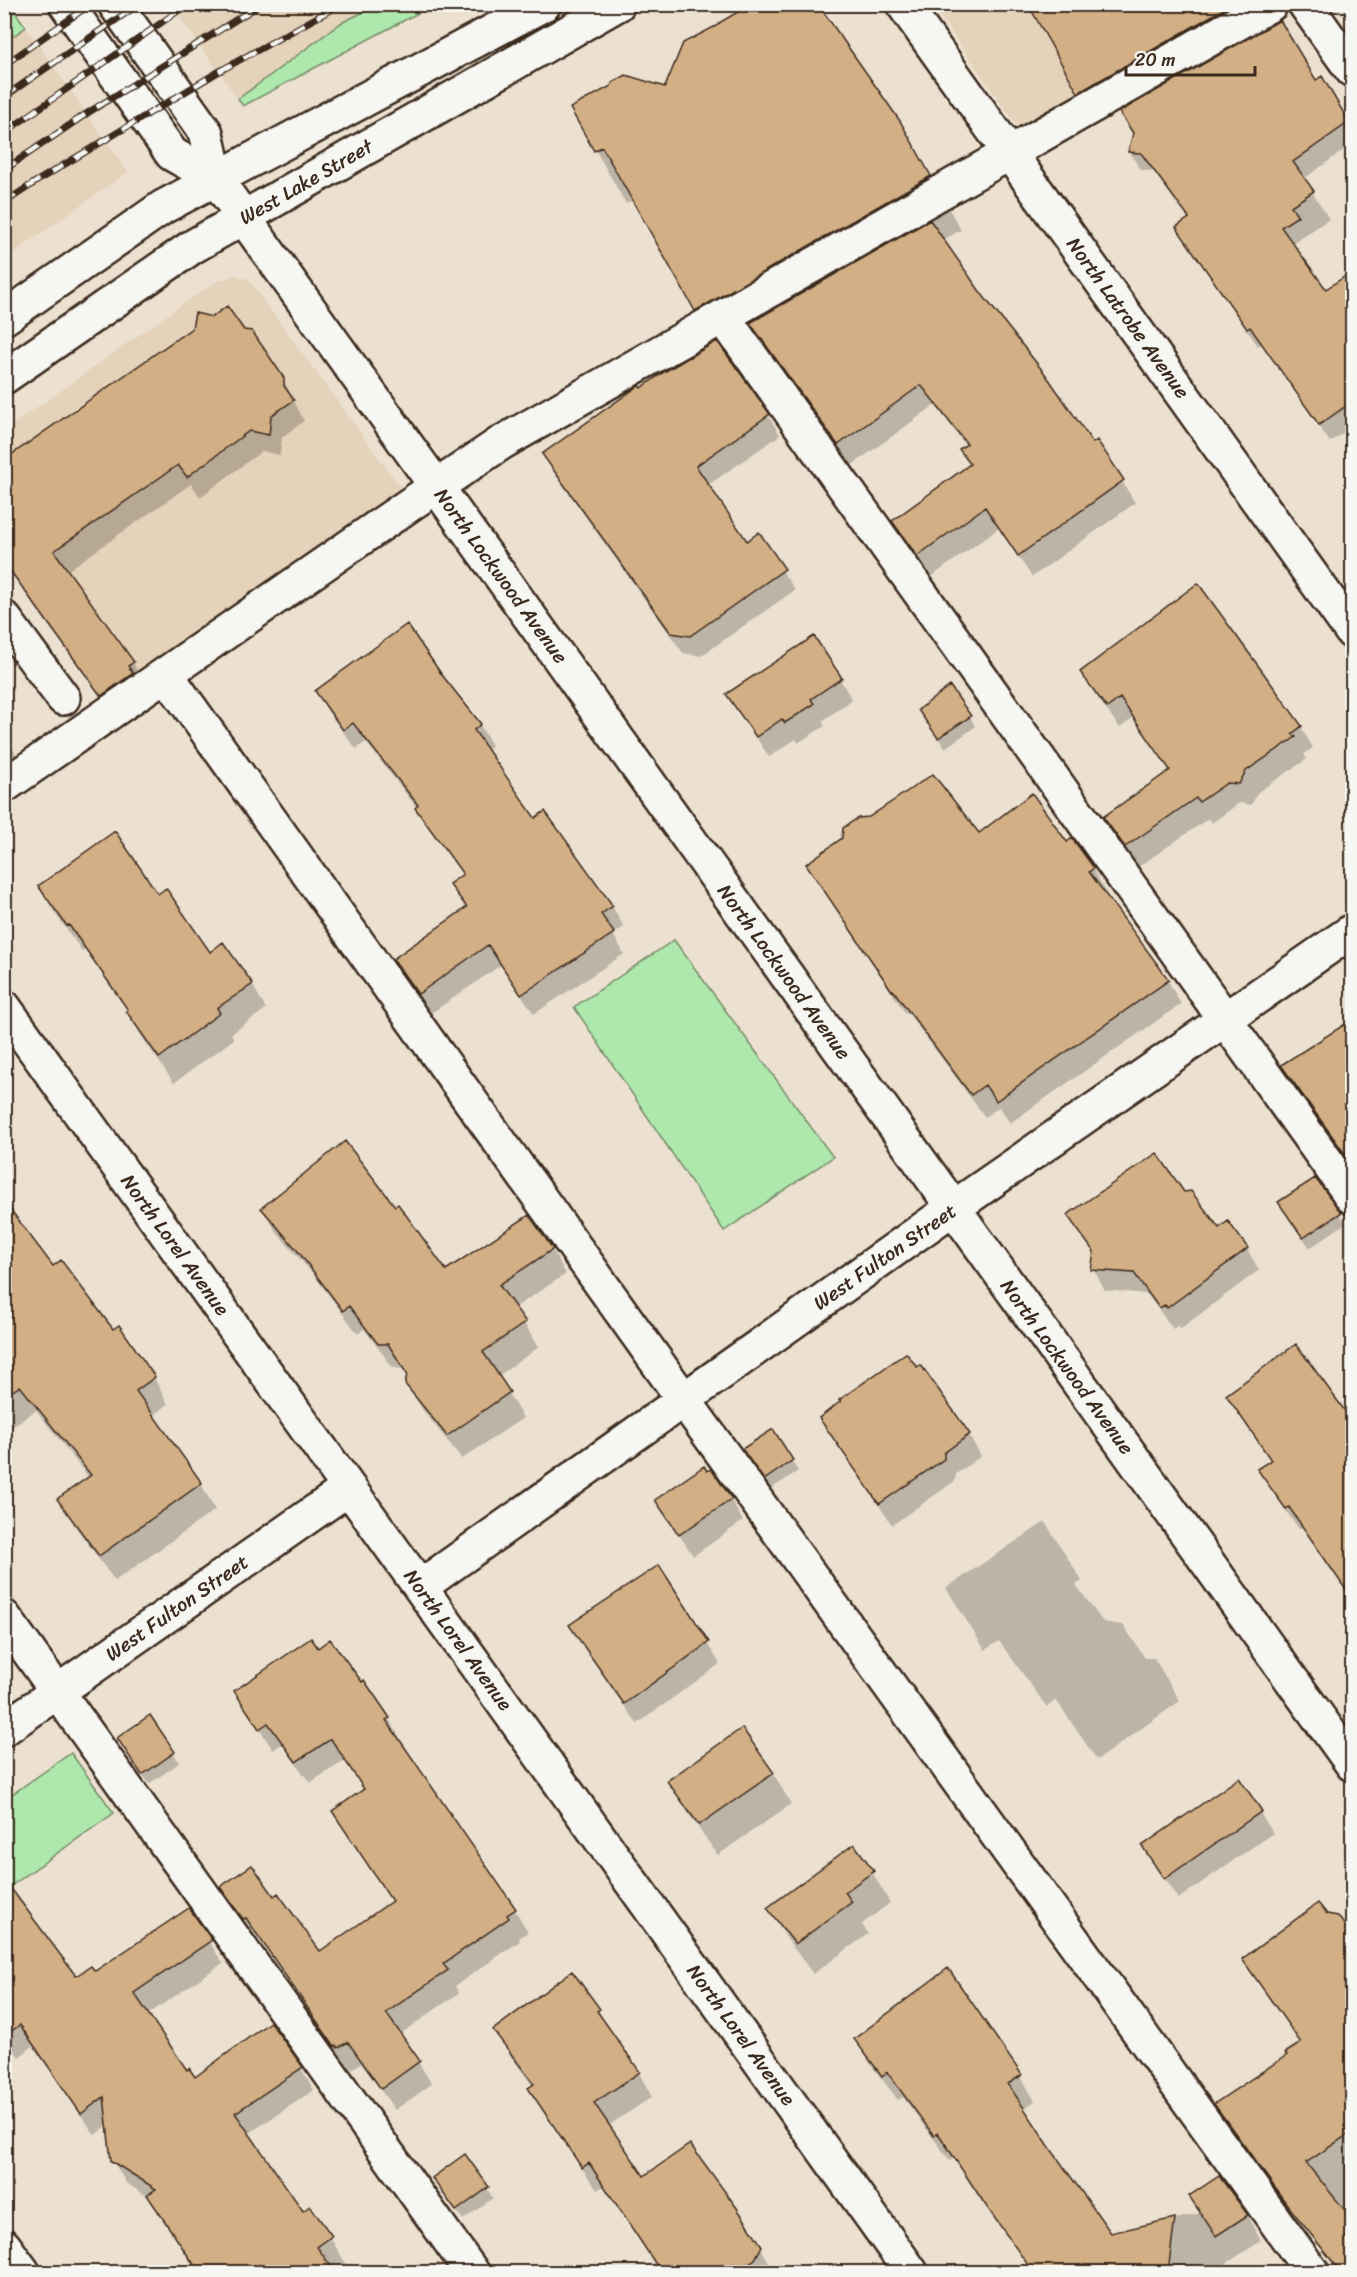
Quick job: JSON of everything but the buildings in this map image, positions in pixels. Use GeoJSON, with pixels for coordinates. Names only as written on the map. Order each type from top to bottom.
{"type":"FeatureCollection","features":[{"type":"Feature","properties":{"kind":"street","name":"North Lockwood Avenue"},"geometry":{"type":"LineString","coordinates":[[66,4],[172,154],[216,179]]}},
{"type":"Feature","properties":{"kind":"street","name":"North Lockwood Avenue"},"geometry":{"type":"LineString","coordinates":[[115,4],[206,133],[216,179],[1353,1764]]}},
{"type":"Feature","properties":{"kind":"street"},"geometry":{"type":"LineString","coordinates":[[4,318],[163,207],[544,4]]}},
{"type":"Feature","properties":{"kind":"street","name":"West Lake Street"},"geometry":{"type":"LineString","coordinates":[[4,377],[192,247],[618,4]]}},
{"type":"Feature","properties":{"kind":"street","name":"North Latrobe Avenue"},"geometry":{"type":"LineString","coordinates":[[903,4],[1353,632]]}},
{"type":"Feature","properties":{"kind":"street"},"geometry":{"type":"LineString","coordinates":[[4,786],[501,443],[1271,4]]}},
{"type":"Feature","properties":{"kind":"street"},"geometry":{"type":"LineString","coordinates":[[1305,4],[1353,70]]}},
{"type":"Feature","properties":{"kind":"street"},"geometry":{"type":"LineString","coordinates":[[723,317],[1353,1197]]}},
{"type":"Feature","properties":{"kind":"street"},"geometry":{"type":"LineString","coordinates":[[4,618],[63,698]]}},
{"type":"Feature","properties":{"kind":"street"},"geometry":{"type":"LineString","coordinates":[[166,674],[684,1400],[1312,2272]]}},
{"type":"Feature","properties":{"kind":"street","name":"West Fulton Street"},"geometry":{"type":"LineString","coordinates":[[420,1587],[954,1208],[1353,931]]}},
{"type":"Feature","properties":{"kind":"street","name":"North Lorel Avenue"},"geometry":{"type":"LineString","coordinates":[[4,1007],[911,2272]]}},
{"type":"Feature","properties":{"kind":"street","name":"West Fulton Street"},"geometry":{"type":"LineString","coordinates":[[4,1729],[349,1488]]}},
{"type":"Feature","properties":{"kind":"street"},"geometry":{"type":"LineString","coordinates":[[4,1617],[472,2272]]}},
{"type":"Feature","properties":{"kind":"street"},"geometry":{"type":"LineString","coordinates":[[4,2246],[23,2272]]}},
{"type":"Feature","properties":{"kind":"shaded area"},"geometry":{"type":"Polygon","coordinates":[[[10,5],[128,172],[5,259],[4,8],[10,5]]]}},
{"type":"Feature","properties":{"kind":"shaded area"},"geometry":{"type":"Polygon","coordinates":[[[171,5],[378,5],[341,23],[238,99],[171,5]]]}},
{"type":"Feature","properties":{"kind":"shaded area"},"geometry":{"type":"Polygon","coordinates":[[[932,5],[1271,5],[1029,143],[932,5]]]}},
{"type":"Feature","properties":{"kind":"shaded area"},"geometry":{"type":"Polygon","coordinates":[[[235,275],[248,279],[412,503],[113,711],[5,562],[4,431],[181,305],[218,281],[235,275]]]}},
{"type":"Feature","properties":{"kind":"green space"},"geometry":{"type":"Polygon","coordinates":[[[10,5],[26,27],[5,42],[5,8],[10,5]]]}},
{"type":"Feature","properties":{"kind":"green space"},"geometry":{"type":"Polygon","coordinates":[[[378,5],[433,5],[243,106],[238,99],[341,23],[378,5]]]}},
{"type":"Feature","properties":{"kind":"green space"},"geometry":{"type":"Polygon","coordinates":[[[674,940],[833,1157],[724,1231],[574,1007],[674,940]]]}},
{"type":"Feature","properties":{"kind":"green space"},"geometry":{"type":"Polygon","coordinates":[[[71,1753],[114,1813],[5,1890],[4,1800],[71,1753]]]}},
{"type":"Feature","properties":{"kind":"railway"},"geometry":{"type":"LineString","coordinates":[[4,65],[91,4]]}},
{"type":"Feature","properties":{"kind":"railway"},"geometry":{"type":"LineString","coordinates":[[4,97],[139,4]]}},
{"type":"Feature","properties":{"kind":"railway"},"geometry":{"type":"LineString","coordinates":[[4,133],[188,4]]}},
{"type":"Feature","properties":{"kind":"railway"},"geometry":{"type":"LineString","coordinates":[[4,170],[86,114],[261,4]]}},
{"type":"Feature","properties":{"kind":"railway"},"geometry":{"type":"LineString","coordinates":[[4,203],[218,72],[341,4]]}}]}
